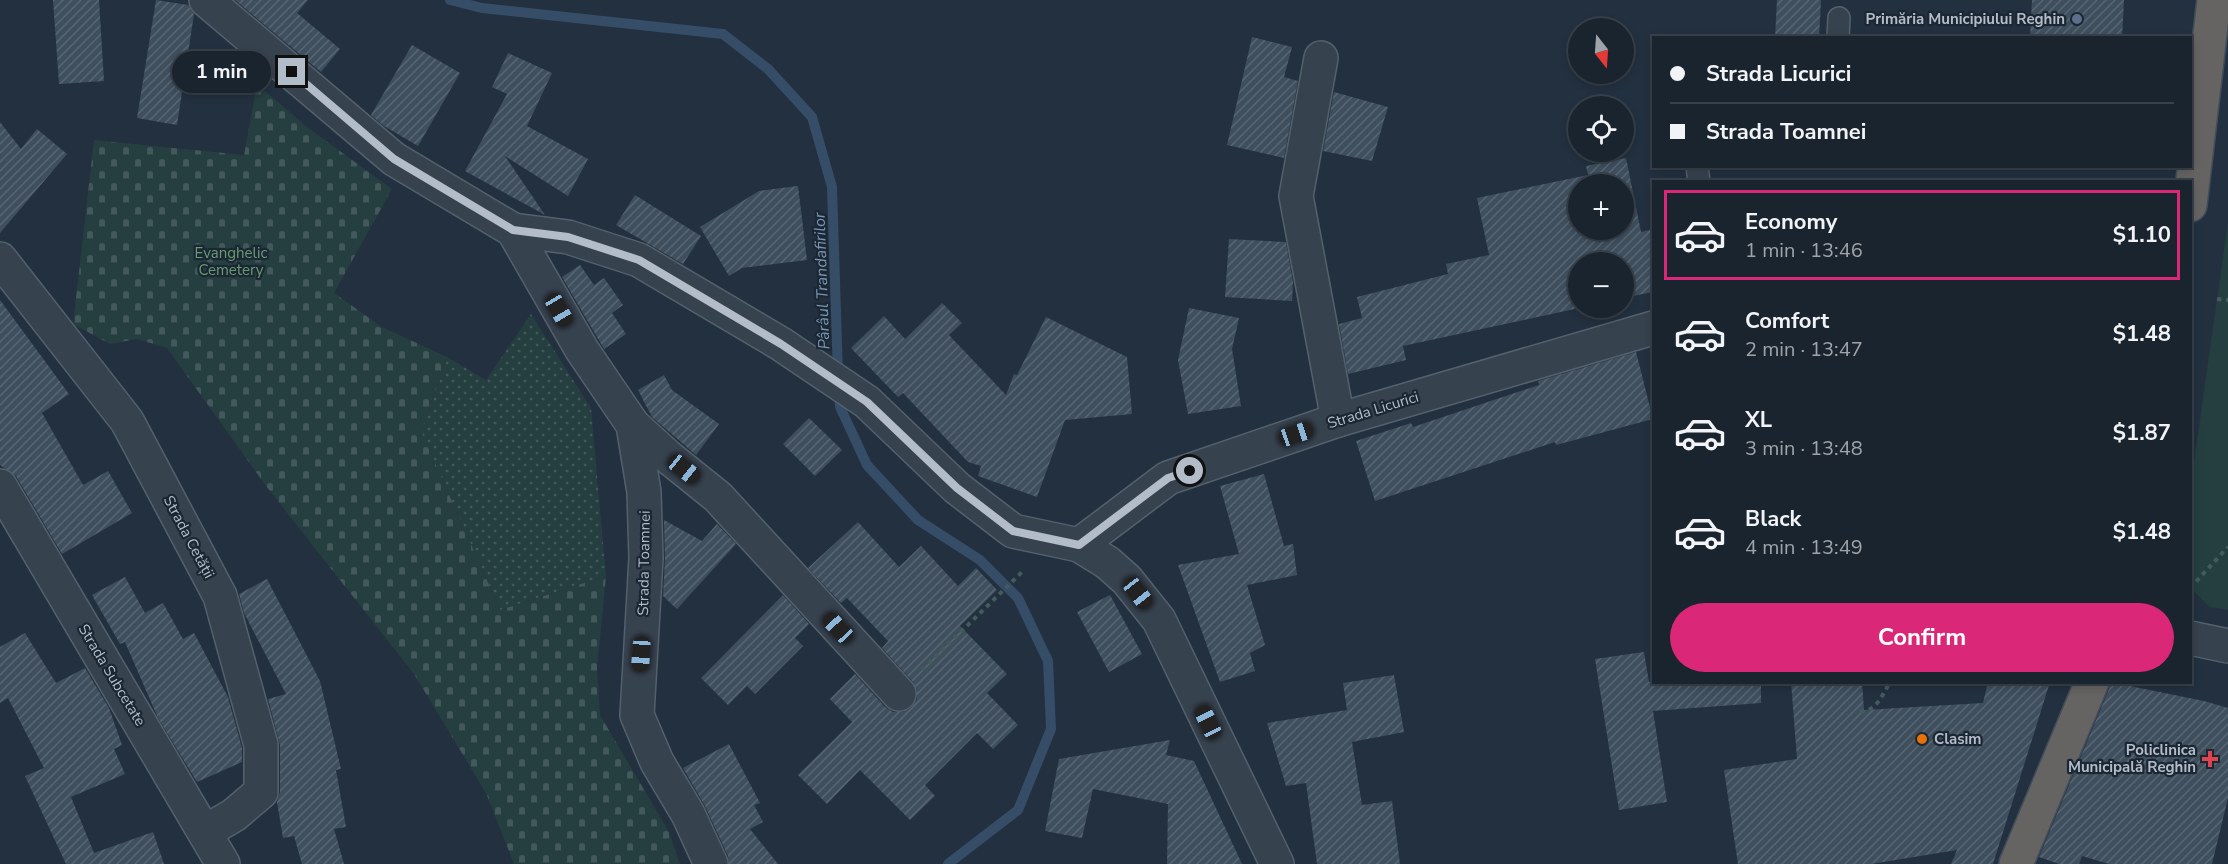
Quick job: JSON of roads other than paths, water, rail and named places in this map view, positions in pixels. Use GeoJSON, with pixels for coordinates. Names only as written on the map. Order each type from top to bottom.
{"type":"FeatureCollection","features":[{"type":"Feature","properties":{"kind":"highway"},"geometry":{"type":"LineString","coordinates":[[2192,188],[2214,0]]}},
{"type":"Feature","properties":{"kind":"highway"},"geometry":{"type":"LineString","coordinates":[[2016,864],[2091,684]]}},
{"type":"Feature","properties":{"kind":"street","name":"Strada Toamnei"},"geometry":{"type":"LineString","coordinates":[[206,0],[394,159],[513,230],[582,350],[633,424],[667,456],[718,497],[898,694]]}},
{"type":"Feature","properties":{"kind":"street"},"geometry":{"type":"LineString","coordinates":[[1321,58],[1296,196],[1338,420]]}},
{"type":"Feature","properties":{"kind":"street"},"geometry":{"type":"LineString","coordinates":[[513,230],[568,237],[639,260],[781,344],[867,402],[957,488],[1013,531],[1079,545],[1108,563],[1128,580],[1159,620],[1277,864]]}},
{"type":"Feature","properties":{"kind":"street","name":"Strada Cetății"},"geometry":{"type":"LineString","coordinates":[[0,259],[127,421],[220,596],[261,745],[261,792],[234,815],[205,832]]}},
{"type":"Feature","properties":{"kind":"street","name":"Strada Licurici"},"geometry":{"type":"LineString","coordinates":[[1079,545],[1168,478],[1338,420],[1652,328]]}},
{"type":"Feature","properties":{"kind":"street","name":"Strada Toamnei"},"geometry":{"type":"LineString","coordinates":[[633,424],[644,492],[646,558],[637,715],[657,762],[688,814],[711,864]]}},
{"type":"Feature","properties":{"kind":"street","name":"Strada Subcetate"},"geometry":{"type":"LineString","coordinates":[[0,486],[223,864]]}},
{"type":"Feature","properties":{"kind":"street"},"geometry":{"type":"LineString","coordinates":[[2192,638],[2228,646]]}},
{"type":"Feature","properties":{"kind":"waterway","name":"Pârâul Trandafirilor"},"geometry":{"type":"LineString","coordinates":[[450,0],[482,8],[723,34],[768,69],[812,117],[832,187],[838,375]]}},
{"type":"Feature","properties":{"kind":"waterway","name":"Pârâul Trandafirilor"},"geometry":{"type":"LineString","coordinates":[[839,391],[840,407],[867,465],[918,520],[980,560],[1018,598],[1048,661],[1051,729],[1018,810],[948,864]]}},
{"type":"Feature","properties":{"kind":"place","name":"Primăria Municipiului Reghin"},"geometry":{"type":"Point","coordinates":[2077,19]}},
{"type":"Feature","properties":{"kind":"place","name":"Clasim"},"geometry":{"type":"Point","coordinates":[1922,739]}},
{"type":"Feature","properties":{"kind":"place","name":"Policlinica Municipală Reghin"},"geometry":{"type":"Point","coordinates":[2210,759]}},
{"type":"Feature","properties":{"kind":"park label","name":"Evanghelic Cemetery"},"geometry":{"type":"Point","coordinates":[231,262]}}]}
